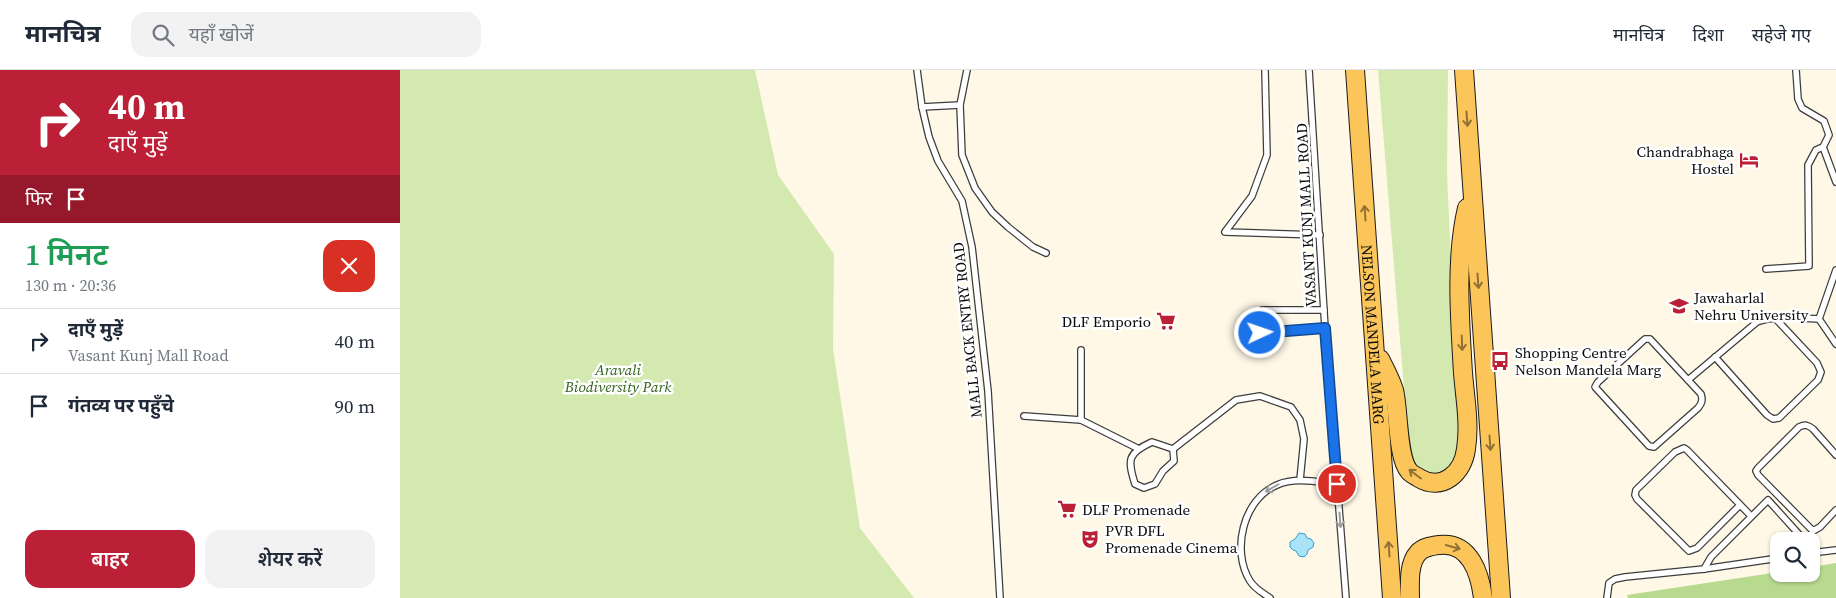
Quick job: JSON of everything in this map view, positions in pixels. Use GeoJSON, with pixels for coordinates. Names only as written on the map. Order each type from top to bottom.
{"type":"FeatureCollection","features":[{"type":"Feature","properties":{"kind":"main road","name":"NELSON MANDELA MARG"},"geometry":{"type":"LineString","coordinates":[[1355,70],[1390,595]]}},
{"type":"Feature","properties":{"kind":"main road"},"geometry":{"type":"LineString","coordinates":[[1464,70],[1501,598]]}},
{"type":"Feature","properties":{"kind":"main road"},"geometry":{"type":"LineString","coordinates":[[1374,345],[1394,390],[1402,456],[1409,471],[1427,483],[1439,482],[1450,477],[1461,469],[1466,450],[1467,422],[1459,266],[1462,227],[1472,190]]}},
{"type":"Feature","properties":{"kind":"main road"},"geometry":{"type":"LineString","coordinates":[[1410,598],[1412,566],[1418,553],[1428,546],[1447,544],[1460,549],[1469,557],[1481,579],[1483,598]]}},
{"type":"Feature","properties":{"kind":"lane","name":"MALL BACK ENTRY ROAD"},"geometry":{"type":"LineString","coordinates":[[917,70],[922,107],[929,137],[938,161],[962,201],[972,247],[988,392],[1000,598]]}},
{"type":"Feature","properties":{"kind":"lane"},"geometry":{"type":"LineString","coordinates":[[967,70],[960,106],[962,155],[978,193],[992,212],[1008,227],[1033,247],[1046,253]]}},
{"type":"Feature","properties":{"kind":"lane"},"geometry":{"type":"LineString","coordinates":[[1265,70],[1267,155],[1252,196],[1225,232],[1320,235]]}},
{"type":"Feature","properties":{"kind":"lane","name":"VASANT KUNJ MALL ROAD"},"geometry":{"type":"LineString","coordinates":[[1309,70],[1325,328],[1346,598]]}},
{"type":"Feature","properties":{"kind":"lane"},"geometry":{"type":"LineString","coordinates":[[1766,269],[1809,266],[1808,165],[1816,150],[1823,146],[1829,135],[1824,121],[1802,108],[1798,100],[1796,70]]}},
{"type":"Feature","properties":{"kind":"lane"},"geometry":{"type":"LineString","coordinates":[[922,107],[960,106]]}},
{"type":"Feature","properties":{"kind":"lane"},"geometry":{"type":"LineString","coordinates":[[1823,146],[1836,182]]}},
{"type":"Feature","properties":{"kind":"lane"},"geometry":{"type":"LineString","coordinates":[[1819,319],[1836,270]]}},
{"type":"Feature","properties":{"kind":"lane"},"geometry":{"type":"LineString","coordinates":[[1324,310],[1262,310],[1255,315],[1254,326],[1256,330],[1266,333],[1325,328]]}},
{"type":"Feature","properties":{"kind":"lane"},"geometry":{"type":"LineString","coordinates":[[1688,380],[1757,322],[1775,318],[1819,319]]}},
{"type":"Feature","properties":{"kind":"lane"},"geometry":{"type":"LineString","coordinates":[[1715,357],[1766,415],[1773,419],[1779,418],[1818,380],[1821,372],[1817,363],[1775,318]]}},
{"type":"Feature","properties":{"kind":"lane"},"geometry":{"type":"LineString","coordinates":[[1819,319],[1836,344]]}},
{"type":"Feature","properties":{"kind":"lane"},"geometry":{"type":"LineString","coordinates":[[1644,339],[1650,339],[1688,380],[1701,394],[1701,404],[1657,446],[1652,448],[1595,387],[1644,339]]}},
{"type":"Feature","properties":{"kind":"lane"},"geometry":{"type":"LineString","coordinates":[[1081,420],[1082,350]]}},
{"type":"Feature","properties":{"kind":"lane"},"geometry":{"type":"LineString","coordinates":[[1173,449],[1236,400],[1260,396],[1291,407],[1300,420],[1304,439],[1300,480]]}},
{"type":"Feature","properties":{"kind":"lane"},"geometry":{"type":"LineString","coordinates":[[1024,416],[1081,420],[1137,448]]}},
{"type":"Feature","properties":{"kind":"lane"},"geometry":{"type":"LineString","coordinates":[[1836,455],[1809,425],[1799,427],[1756,471],[1813,531],[1820,528],[1836,510]]}},
{"type":"Feature","properties":{"kind":"lane"},"geometry":{"type":"LineString","coordinates":[[1152,442],[1173,449],[1174,461],[1163,471],[1155,484],[1144,488],[1135,484],[1130,459],[1137,448],[1152,442]]}},
{"type":"Feature","properties":{"kind":"lane"},"geometry":{"type":"LineString","coordinates":[[1740,505],[1697,548],[1689,551],[1635,495],[1636,490],[1676,452],[1684,448],[1751,516]]}},
{"type":"Feature","properties":{"kind":"lane"},"geometry":{"type":"LineString","coordinates":[[1270,598],[1257,590],[1243,564],[1244,523],[1252,507],[1262,494],[1286,481],[1300,480],[1337,484]]}},
{"type":"Feature","properties":{"kind":"lane"},"geometry":{"type":"LineString","coordinates":[[1704,569],[1711,557],[1775,493]]}},
{"type":"Feature","properties":{"kind":"lane"},"geometry":{"type":"LineString","coordinates":[[1768,500],[1797,532]]}},
{"type":"Feature","properties":{"kind":"lane"},"geometry":{"type":"LineString","coordinates":[[1820,551],[1836,550]]}},
{"type":"Feature","properties":{"kind":"lane"},"geometry":{"type":"LineString","coordinates":[[1607,598],[1609,583],[1615,579],[1770,559]]}},
{"type":"Feature","properties":{"kind":"green space","name":"Aravali Biodiversity Park"},"geometry":{"type":"Polygon","coordinates":[[[400,70],[755,70],[778,175],[834,254],[833,349],[860,528],[914,598],[400,598],[400,70]]]}},
{"type":"Feature","properties":{"kind":"green space"},"geometry":{"type":"Polygon","coordinates":[[[1378,70],[1448,70],[1447,174],[1459,440],[1454,461],[1444,472],[1438,474],[1425,472],[1420,468],[1411,457],[1409,450],[1378,70]]]}},
{"type":"Feature","properties":{"kind":"green space"},"geometry":{"type":"Polygon","coordinates":[[[1836,563],[1836,598],[1628,598],[1627,595],[1770,573],[1770,582],[1820,582],[1820,566],[1836,563]]]}},
{"type":"Feature","properties":{"kind":"water"},"geometry":{"type":"Polygon","coordinates":[[[1299,533],[1305,534],[1314,543],[1313,547],[1308,550],[1304,557],[1299,556],[1290,547],[1290,542],[1299,533]]]}},
{"type":"Feature","properties":{"kind":"place","name":"Chandrabhaga Hostel"},"geometry":{"type":"Point","coordinates":[1749,160]}},
{"type":"Feature","properties":{"kind":"place","name":"Jawaharlal Nehru University"},"geometry":{"type":"Point","coordinates":[1679,306]}},
{"type":"Feature","properties":{"kind":"place","name":"DLF Emporio"},"geometry":{"type":"Point","coordinates":[1166,321]}},
{"type":"Feature","properties":{"kind":"place","name":"Shopping Centre Nelson Mandela Marg"},"geometry":{"type":"Point","coordinates":[1500,361]}},
{"type":"Feature","properties":{"kind":"place","name":"DLF Promenade"},"geometry":{"type":"Point","coordinates":[1067,509]}},
{"type":"Feature","properties":{"kind":"place","name":"PVR DFL Promenade Cinema"},"geometry":{"type":"Point","coordinates":[1090,539]}},
{"type":"Feature","properties":{"kind":"route"},"geometry":{"type":"LineString","coordinates":[[1260,333],[1325,328],[1337,484]]}}]}
